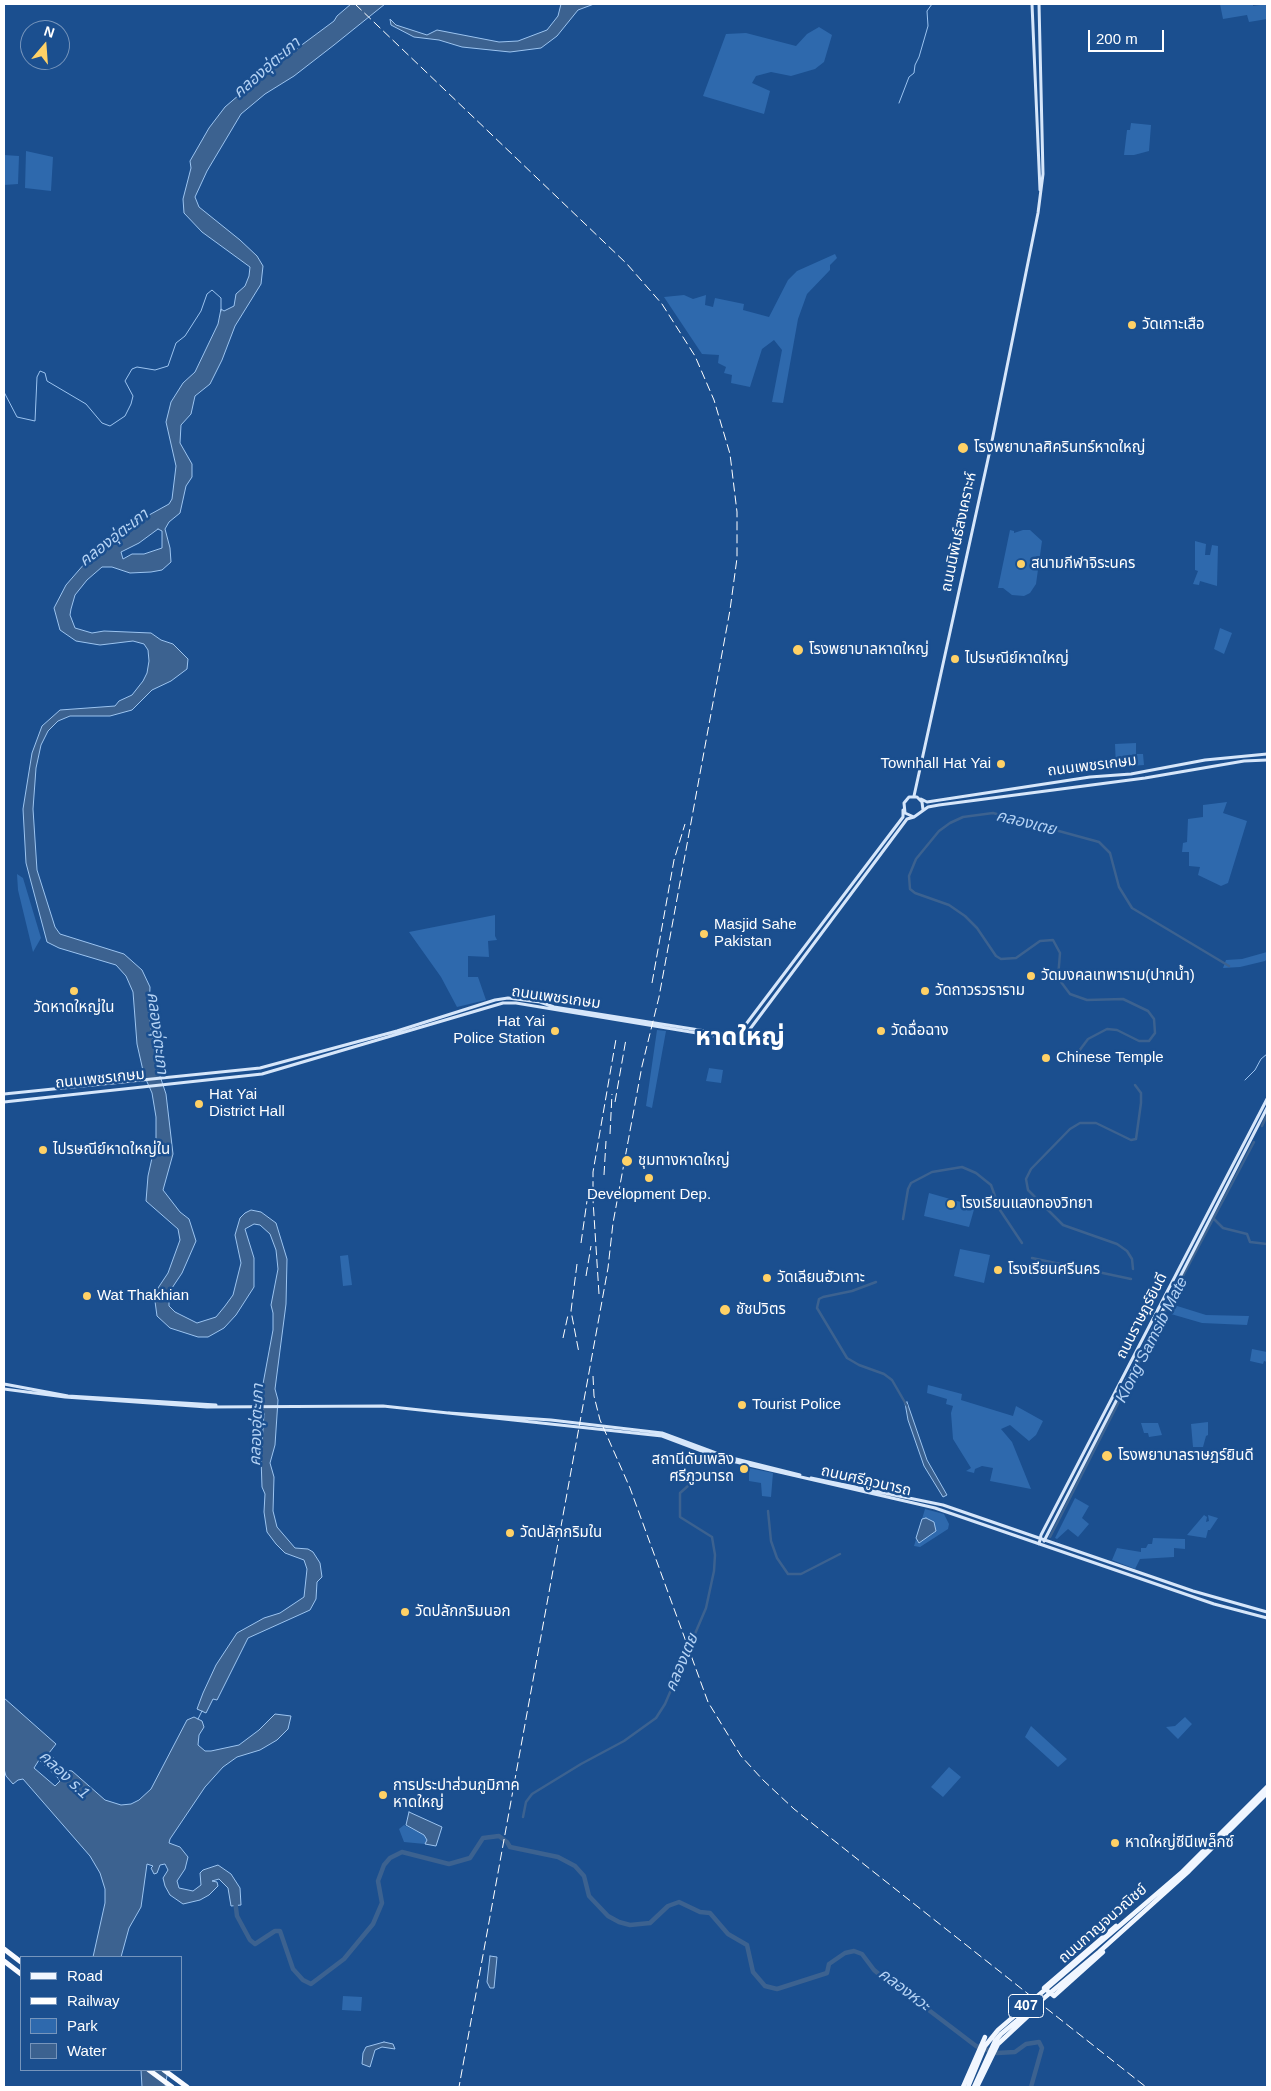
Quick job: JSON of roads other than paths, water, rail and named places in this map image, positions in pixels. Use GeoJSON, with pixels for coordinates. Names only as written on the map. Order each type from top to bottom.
{"type":"FeatureCollection","features":[{"type":"Feature","properties":{"kind":"highway"},"geometry":{"type":"LineString","coordinates":[[4,1950],[20,1961]]}},
{"type":"Feature","properties":{"kind":"highway"},"geometry":{"type":"LineString","coordinates":[[4,1961],[20,1973]]}},
{"type":"Feature","properties":{"kind":"highway"},"geometry":{"type":"LineString","coordinates":[[150,2071],[171,2086]]}},
{"type":"Feature","properties":{"kind":"highway"},"geometry":{"type":"LineString","coordinates":[[165,2071],[187,2087]]}},
{"type":"Feature","properties":{"kind":"main road"},"geometry":{"type":"LineString","coordinates":[[1032,4],[1040,193]]}},
{"type":"Feature","properties":{"kind":"main road"},"geometry":{"type":"LineString","coordinates":[[1039,4],[1043,174],[1040,193]]}},
{"type":"Feature","properties":{"kind":"main road","name":"ถนนนิพันธ์สงเคราะห์"},"geometry":{"type":"LineString","coordinates":[[914,796],[967,547],[992,441],[1038,213],[1040,193]]}},
{"type":"Feature","properties":{"kind":"main road","name":"ถนนเพชรเกษม"},"geometry":{"type":"LineString","coordinates":[[920,799],[927,802],[1090,778],[1131,774],[1204,760],[1267,754]]}},
{"type":"Feature","properties":{"kind":"main road","name":"ถนนเพชรเกษม"},"geometry":{"type":"LineString","coordinates":[[923,810],[938,805],[1091,783],[1145,778],[1244,761],[1267,760]]}},
{"type":"Feature","properties":{"kind":"main road"},"geometry":{"type":"LineString","coordinates":[[1090,778],[1091,783]]}},
{"type":"Feature","properties":{"kind":"main road"},"geometry":{"type":"LineString","coordinates":[[989,792],[990,798]]}},
{"type":"Feature","properties":{"kind":"main road"},"geometry":{"type":"LineString","coordinates":[[914,796],[920,799],[923,810],[914,817],[908,815],[903,810],[905,800],[914,796]]}},
{"type":"Feature","properties":{"kind":"main road","name":"ถนนเพชรเกษม"},"geometry":{"type":"LineString","coordinates":[[4,1102],[262,1074],[495,1005],[517,1001],[557,1011],[737,1036],[902,817],[903,810]]}},
{"type":"Feature","properties":{"kind":"main road","name":"ถนนเพชรเกษม"},"geometry":{"type":"LineString","coordinates":[[4,1094],[260,1068],[284,1063],[495,1000],[540,1002],[554,1007],[721,1035],[739,1040],[743,1038],[907,819],[914,817]]}},
{"type":"Feature","properties":{"kind":"main road"},"geometry":{"type":"LineString","coordinates":[[45,1090],[42,1095],[45,1098]]}},
{"type":"Feature","properties":{"kind":"main road"},"geometry":{"type":"LineString","coordinates":[[33,1091],[36,1094],[34,1099]]}},
{"type":"Feature","properties":{"kind":"main road","name":"ถนนราษฎร์ยินดี"},"geometry":{"type":"LineString","coordinates":[[1044,1546],[1042,1539],[1267,1098]]}},
{"type":"Feature","properties":{"kind":"main road","name":"ถนนราษฎร์ยินดี"},"geometry":{"type":"LineString","coordinates":[[1039,1544],[1267,1108]]}},
{"type":"Feature","properties":{"kind":"main road"},"geometry":{"type":"LineString","coordinates":[[4,1384],[68,1396],[182,1405]]}},
{"type":"Feature","properties":{"kind":"main road"},"geometry":{"type":"LineString","coordinates":[[4,1389],[65,1398],[182,1405]]}},
{"type":"Feature","properties":{"kind":"main road","name":"ถนนศรีภูวนารถ"},"geometry":{"type":"LineString","coordinates":[[182,1405],[249,1406],[259,1408],[361,1405],[464,1414],[662,1436],[724,1459],[935,1508],[1134,1577],[1242,1612],[1267,1618]]}},
{"type":"Feature","properties":{"kind":"main road","name":"ถนนศรีภูวนารถ"},"geometry":{"type":"LineString","coordinates":[[859,1490],[913,1498],[956,1509],[1244,1607],[1267,1612]]}},
{"type":"Feature","properties":{"kind":"main road"},"geometry":{"type":"LineString","coordinates":[[912,1503],[913,1498]]}},
{"type":"Feature","properties":{"kind":"main road"},"geometry":{"type":"LineString","coordinates":[[1055,1550],[1057,1544]]}},
{"type":"Feature","properties":{"kind":"main road"},"geometry":{"type":"LineString","coordinates":[[1134,1577],[1136,1570]]}},
{"type":"Feature","properties":{"kind":"main road"},"geometry":{"type":"LineString","coordinates":[[1242,1612],[1244,1607]]}},
{"type":"Feature","properties":{"kind":"main road","name":"ถนนกาญจนวณิชย์"},"geometry":{"type":"LineString","coordinates":[[1226,1832],[1267,1787]]}},
{"type":"Feature","properties":{"kind":"main road","name":"ถนนกาญจนวณิชย์"},"geometry":{"type":"LineString","coordinates":[[968,2087],[975,2077],[985,2046],[995,2034],[1120,1932],[1267,1793]]}},
{"type":"Feature","properties":{"kind":"main road","name":"ถนนกาญจนวณิชย์"},"geometry":{"type":"LineString","coordinates":[[1097,1950],[1127,1919],[1209,1848]]}},
{"type":"Feature","properties":{"kind":"main road"},"geometry":{"type":"LineString","coordinates":[[1120,1932],[1114,1942],[1054,1996],[1044,1988],[1106,1934],[1127,1919]]}},
{"type":"Feature","properties":{"kind":"main road"},"geometry":{"type":"LineString","coordinates":[[976,2087],[994,2049],[1028,2016]]}},
{"type":"Feature","properties":{"kind":"main road"},"geometry":{"type":"LineString","coordinates":[[963,2087],[985,2038]]}},
{"type":"Feature","properties":{"kind":"main road","name":"ถนนกาญจนวณิชย์"},"geometry":{"type":"LineString","coordinates":[[975,2077],[976,2087]]}},
{"type":"Feature","properties":{"kind":"water"},"geometry":{"type":"Polygon","coordinates":[[[351,4],[385,4],[294,76],[265,94],[241,114],[207,171],[195,197],[199,207],[240,240],[257,256],[263,266],[261,284],[235,326],[222,360],[210,384],[195,396],[191,414],[181,425],[180,443],[192,464],[192,477],[186,486],[180,513],[169,522],[165,529],[170,548],[171,562],[162,570],[151,572],[130,573],[112,567],[102,567],[87,580],[75,595],[71,609],[70,615],[75,628],[92,633],[104,631],[151,633],[161,640],[173,644],[188,659],[187,669],[171,681],[152,690],[132,710],[110,716],[70,716],[58,721],[48,731],[41,745],[36,768],[33,809],[37,870],[55,927],[60,934],[124,954],[142,970],[150,987],[149,1012],[156,1064],[166,1094],[173,1154],[163,1190],[180,1212],[189,1219],[196,1241],[182,1273],[172,1288],[169,1306],[175,1312],[197,1323],[216,1317],[233,1295],[241,1263],[235,1235],[240,1218],[251,1210],[261,1212],[276,1223],[287,1259],[286,1304],[275,1389],[278,1400],[275,1445],[270,1463],[274,1477],[273,1511],[277,1527],[295,1548],[308,1549],[313,1552],[320,1563],[322,1577],[317,1582],[316,1599],[310,1610],[248,1638],[217,1700],[213,1699],[206,1713],[197,1709],[203,1693],[216,1665],[237,1633],[264,1618],[280,1613],[304,1597],[307,1569],[304,1560],[285,1553],[276,1544],[267,1532],[264,1512],[265,1494],[262,1487],[261,1458],[264,1414],[260,1400],[273,1330],[271,1305],[278,1269],[276,1250],[270,1234],[260,1225],[254,1224],[245,1229],[254,1258],[254,1287],[236,1315],[224,1328],[208,1337],[198,1337],[170,1328],[157,1316],[154,1294],[168,1273],[180,1240],[178,1229],[146,1201],[148,1176],[156,1140],[156,1117],[152,1093],[144,1075],[137,1044],[133,992],[126,976],[116,965],[59,948],[47,942],[26,863],[23,809],[32,753],[42,726],[60,710],[115,706],[119,701],[132,695],[147,673],[148,650],[144,644],[133,641],[100,645],[76,641],[60,630],[54,608],[66,585],[92,555],[109,546],[140,520],[169,504],[172,499],[176,466],[166,422],[171,402],[183,383],[195,372],[218,324],[221,309],[224,311],[234,306],[236,294],[245,286],[249,276],[250,267],[202,232],[184,213],[183,199],[191,168],[190,161],[209,128],[225,107],[268,70],[334,21],[351,4]],[[158,529],[139,543],[121,552],[123,559],[132,554],[144,554],[162,548],[162,531],[158,529]]]}},
{"type":"Feature","properties":{"kind":"water"},"geometry":{"type":"Polygon","coordinates":[[[561,4],[594,4],[578,10],[557,36],[541,48],[510,52],[462,47],[439,40],[414,37],[391,25],[390,19],[396,25],[427,35],[437,30],[499,42],[518,41],[547,30],[558,16],[561,4]]]}},
{"type":"Feature","properties":{"kind":"water"},"geometry":{"type":"Polygon","coordinates":[[[907,1402],[927,1460],[947,1495],[943,1497],[924,1466],[908,1420],[905,1403],[907,1402]]]}},
{"type":"Feature","properties":{"kind":"water"},"geometry":{"type":"Polygon","coordinates":[[[926,1518],[934,1522],[936,1531],[919,1543],[916,1538],[922,1519],[926,1518]]]}},
{"type":"Feature","properties":{"kind":"water","name":"คลอง ร.1"},"geometry":{"type":"Polygon","coordinates":[[[4,1698],[56,1744],[49,1753],[65,1770],[72,1771],[105,1800],[121,1805],[131,1804],[139,1800],[151,1789],[187,1720],[194,1717],[202,1721],[204,1727],[199,1735],[198,1745],[205,1751],[211,1751],[239,1745],[259,1730],[275,1714],[291,1716],[288,1729],[277,1740],[260,1750],[237,1757],[223,1767],[205,1787],[170,1839],[169,1843],[180,1847],[188,1857],[185,1869],[177,1881],[179,1888],[193,1891],[201,1885],[200,1873],[203,1870],[218,1865],[231,1874],[240,1888],[241,1905],[231,1906],[228,1888],[219,1879],[212,1881],[217,1882],[218,1886],[209,1895],[200,1900],[183,1904],[170,1895],[165,1886],[163,1878],[168,1870],[165,1864],[160,1865],[157,1873],[154,1874],[151,1868],[153,1866],[147,1864],[141,1907],[129,1928],[121,1956],[93,1956],[105,1903],[105,1889],[100,1873],[90,1856],[23,1779],[13,1784],[6,1776],[4,1769],[4,1698]],[[39,1760],[34,1768],[55,1786],[60,1781],[39,1760]]]}},
{"type":"Feature","properties":{"kind":"water"},"geometry":{"type":"Polygon","coordinates":[[[409,1812],[442,1827],[436,1846],[425,1844],[427,1840],[424,1835],[406,1825],[409,1812]]]}},
{"type":"Feature","properties":{"kind":"water"},"geometry":{"type":"Polygon","coordinates":[[[490,1956],[497,1957],[494,1988],[490,1988],[487,1982],[490,1956]]]}},
{"type":"Feature","properties":{"kind":"water"},"geometry":{"type":"Polygon","coordinates":[[[384,2042],[393,2044],[395,2049],[382,2047],[375,2050],[370,2067],[362,2064],[363,2053],[366,2047],[384,2042]]]}},
{"type":"Feature","properties":{"kind":"water"},"geometry":{"type":"Polygon","coordinates":[[[141,2071],[168,2071],[165,2087],[142,2087],[141,2071]]]}},
{"type":"Feature","properties":{"kind":"waterway"},"geometry":{"type":"LineString","coordinates":[[899,103],[909,77],[914,73],[928,26],[927,11],[932,4]]}},
{"type":"Feature","properties":{"kind":"waterway"},"geometry":{"type":"LineString","coordinates":[[4,392],[17,417],[35,421],[37,377],[40,371],[45,373],[47,381],[86,404],[102,423],[110,426],[125,416],[131,404],[133,396],[125,381],[132,369],[137,367],[155,370],[168,366],[176,343],[185,336],[201,311],[207,294],[212,290],[221,298],[221,311]]}},
{"type":"Feature","properties":{"kind":"waterway","name":"คลองเตย"},"geometry":{"type":"LineString","coordinates":[[1079,1051],[1088,1039],[1107,1029],[1117,1030],[1139,1041],[1149,1041],[1155,1033],[1154,1019],[1148,1011],[1123,999],[1087,1000],[1070,994],[1058,978],[1060,953],[1053,940],[1040,941],[1016,958],[1001,959],[996,956],[977,928],[965,916],[949,905],[915,893],[910,889],[909,876],[916,859],[939,831],[950,823],[963,817],[993,813],[1099,842],[1110,853],[1119,887],[1132,908],[1229,966]]}},
{"type":"Feature","properties":{"kind":"waterway"},"geometry":{"type":"LineString","coordinates":[[1245,1080],[1267,1054]]}},
{"type":"Feature","properties":{"kind":"waterway","name":"คลองเตย"},"geometry":{"type":"LineString","coordinates":[[1133,1269],[1132,1259],[1127,1251],[1117,1244],[1063,1225],[1028,1190],[1026,1179],[1031,1169],[1070,1129],[1080,1123],[1096,1123],[1131,1140],[1136,1139],[1141,1093],[1135,1085]]}},
{"type":"Feature","properties":{"kind":"waterway","name":"Klong Samsib Mate"},"geometry":{"type":"LineString","coordinates":[[1262,1126],[1267,1115]]}},
{"type":"Feature","properties":{"kind":"waterway","name":"Klong Samsib Mate"},"geometry":{"type":"LineString","coordinates":[[1050,1537],[1185,1272],[1254,1142]]}},
{"type":"Feature","properties":{"kind":"waterway","name":"คลองเตย"},"geometry":{"type":"LineString","coordinates":[[903,1219],[908,1189],[911,1183],[932,1172],[962,1167],[976,1173],[991,1185],[1000,1210],[1022,1243]]}},
{"type":"Feature","properties":{"kind":"waterway"},"geometry":{"type":"LineString","coordinates":[[1213,1218],[1223,1228],[1247,1234],[1250,1242],[1267,1244]]}},
{"type":"Feature","properties":{"kind":"waterway","name":"คลองเตย"},"geometry":{"type":"LineString","coordinates":[[1032,1258],[1131,1279]]}},
{"type":"Feature","properties":{"kind":"waterway","name":"คลองเตย"},"geometry":{"type":"LineString","coordinates":[[876,1282],[852,1291],[823,1297],[819,1299],[817,1308],[847,1358],[859,1365],[884,1374],[892,1380],[907,1406]]}},
{"type":"Feature","properties":{"kind":"waterway","name":"คลองเตย"},"geometry":{"type":"LineString","coordinates":[[523,1817],[526,1802],[532,1794],[581,1764],[624,1741],[656,1718],[665,1704],[706,1608],[714,1571],[715,1555],[712,1537],[680,1517],[680,1493],[697,1478],[712,1480]]}},
{"type":"Feature","properties":{"kind":"waterway","name":"คลองเตย"},"geometry":{"type":"LineString","coordinates":[[768,1511],[771,1541],[777,1558],[788,1574],[801,1574],[840,1554]]}},
{"type":"Feature","properties":{"kind":"waterway","name":"คลองอุ่ตะเภา"},"geometry":{"type":"LineString","coordinates":[[198,1719],[202,1711]]}},
{"type":"Feature","properties":{"kind":"waterway","name":"คลองหวะ"},"geometry":{"type":"LineString","coordinates":[[235,1900],[237,1916],[250,1940],[255,1944],[275,1931],[280,1931],[293,1969],[303,1980],[311,1984],[344,1959],[373,1924],[382,1903],[378,1881],[384,1865],[390,1858],[402,1852],[449,1864],[470,1858],[483,1838],[499,1836],[510,1847],[558,1857],[575,1866],[584,1876],[589,1896],[608,1916],[619,1922],[630,1925],[650,1923],[668,1906],[679,1902],[700,1912],[710,1913],[728,1934],[747,1945],[753,1972],[765,1986],[777,1989],[827,1973],[829,1964],[845,1953],[854,1951],[862,1954],[874,1970],[886,1980],[906,1990],[909,1995],[976,2046],[997,2053],[1015,2052],[1026,2044],[1039,2042],[1042,2048],[1031,2087]]}},
{"type":"Feature","properties":{"kind":"railway"},"geometry":{"type":"LineString","coordinates":[[355,4],[627,264],[662,304],[695,356],[714,400],[730,454],[737,512],[737,558],[730,610],[659,997],[642,1066],[613,1223],[608,1268],[459,2087]]}},
{"type":"Feature","properties":{"kind":"railway"},"geometry":{"type":"LineString","coordinates":[[652,983],[674,860],[685,824]]}},
{"type":"Feature","properties":{"kind":"railway"},"geometry":{"type":"LineString","coordinates":[[599,1294],[593,1172],[616,1039]]}},
{"type":"Feature","properties":{"kind":"railway"},"geometry":{"type":"LineString","coordinates":[[615,1102],[626,1039]]}},
{"type":"Feature","properties":{"kind":"railway"},"geometry":{"type":"LineString","coordinates":[[610,1134],[612,1094]]}},
{"type":"Feature","properties":{"kind":"railway"},"geometry":{"type":"LineString","coordinates":[[604,1175],[606,1141]]}},
{"type":"Feature","properties":{"kind":"railway"},"geometry":{"type":"LineString","coordinates":[[581,1243],[587,1201]]}},
{"type":"Feature","properties":{"kind":"railway"},"geometry":{"type":"LineString","coordinates":[[586,1276],[591,1246]]}},
{"type":"Feature","properties":{"kind":"railway"},"geometry":{"type":"LineString","coordinates":[[577,1264],[571,1311],[579,1353]]}},
{"type":"Feature","properties":{"kind":"railway"},"geometry":{"type":"LineString","coordinates":[[563,1338],[568,1315]]}},
{"type":"Feature","properties":{"kind":"railway"},"geometry":{"type":"LineString","coordinates":[[593,1376],[594,1396],[600,1420],[630,1488],[708,1702],[741,1756],[794,1809],[1146,2087]]}},
{"type":"Feature","properties":{"kind":"place","name":"วัดเกาะเสือ"},"geometry":{"type":"Point","coordinates":[1132,325]}},
{"type":"Feature","properties":{"kind":"place","name":"โรงพยาบาลศิครินทร์หาดใหญ่"},"geometry":{"type":"Point","coordinates":[963,448]}},
{"type":"Feature","properties":{"kind":"place","name":"สนามกีฬาจิระนคร"},"geometry":{"type":"Point","coordinates":[1021,564]}},
{"type":"Feature","properties":{"kind":"place","name":"โรงพยาบาลหาดใหญ่"},"geometry":{"type":"Point","coordinates":[798,650]}},
{"type":"Feature","properties":{"kind":"place","name":"ไปรษณีย์หาดใหญ่"},"geometry":{"type":"Point","coordinates":[955,659]}},
{"type":"Feature","properties":{"kind":"place","name":"Townhall Hat Yai"},"geometry":{"type":"Point","coordinates":[1001,764]}},
{"type":"Feature","properties":{"kind":"place","name":"Masjid Sahe Pakistan"},"geometry":{"type":"Point","coordinates":[704,934]}},
{"type":"Feature","properties":{"kind":"place","name":"วัดมงคลเทพาราม(ปากน้ำ)"},"geometry":{"type":"Point","coordinates":[1031,976]}},
{"type":"Feature","properties":{"kind":"place","name":"วัดหาดใหญ่ใน"},"geometry":{"type":"Point","coordinates":[74,991]}},
{"type":"Feature","properties":{"kind":"place","name":"วัดถาวรวราราม"},"geometry":{"type":"Point","coordinates":[925,991]}},
{"type":"Feature","properties":{"kind":"place","name":"Hat Yai Police Station"},"geometry":{"type":"Point","coordinates":[555,1031]}},
{"type":"Feature","properties":{"kind":"place","name":"วัดฉื่อฉาง"},"geometry":{"type":"Point","coordinates":[881,1031]}},
{"type":"Feature","properties":{"kind":"place","name":"Chinese Temple"},"geometry":{"type":"Point","coordinates":[1046,1058]}},
{"type":"Feature","properties":{"kind":"place","name":"Hat Yai District Hall"},"geometry":{"type":"Point","coordinates":[199,1104]}},
{"type":"Feature","properties":{"kind":"place","name":"ไปรษณีย์หาดใหญ่ใน"},"geometry":{"type":"Point","coordinates":[43,1150]}},
{"type":"Feature","properties":{"kind":"place","name":"ชุมทางหาดใหญ่"},"geometry":{"type":"Point","coordinates":[627,1161]}},
{"type":"Feature","properties":{"kind":"place","name":"Development Dep."},"geometry":{"type":"Point","coordinates":[649,1178]}},
{"type":"Feature","properties":{"kind":"place","name":"โรงเรียนแสงทองวิทยา"},"geometry":{"type":"Point","coordinates":[951,1204]}},
{"type":"Feature","properties":{"kind":"place","name":"โรงเรียนศรีนคร"},"geometry":{"type":"Point","coordinates":[998,1270]}},
{"type":"Feature","properties":{"kind":"place","name":"วัดเลียนฮัวเกาะ"},"geometry":{"type":"Point","coordinates":[767,1278]}},
{"type":"Feature","properties":{"kind":"place","name":"Wat Thakhian"},"geometry":{"type":"Point","coordinates":[87,1296]}},
{"type":"Feature","properties":{"kind":"place","name":"ชัชปวิตร"},"geometry":{"type":"Point","coordinates":[725,1310]}},
{"type":"Feature","properties":{"kind":"place","name":"Tourist Police"},"geometry":{"type":"Point","coordinates":[742,1405]}},
{"type":"Feature","properties":{"kind":"place","name":"โรงพยาบาลราษฎร์ยินดี"},"geometry":{"type":"Point","coordinates":[1107,1456]}},
{"type":"Feature","properties":{"kind":"place","name":"สถานีดับเพลิง ศรีภูวนารถ"},"geometry":{"type":"Point","coordinates":[744,1469]}},
{"type":"Feature","properties":{"kind":"place","name":"วัดปลักกริมใน"},"geometry":{"type":"Point","coordinates":[510,1533]}},
{"type":"Feature","properties":{"kind":"place","name":"วัดปลักกริมนอก"},"geometry":{"type":"Point","coordinates":[405,1612]}},
{"type":"Feature","properties":{"kind":"place","name":"การประปาส่วนภูมิภาค หาดใหญ่"},"geometry":{"type":"Point","coordinates":[383,1795]}},
{"type":"Feature","properties":{"kind":"place","name":"หาดใหญ่ซีนีเพล็กซ์"},"geometry":{"type":"Point","coordinates":[1115,1843]}},
{"type":"Feature","properties":{"kind":"district","name":"หาดใหญ่"},"geometry":{"type":"Point","coordinates":[740,1038]}}]}
